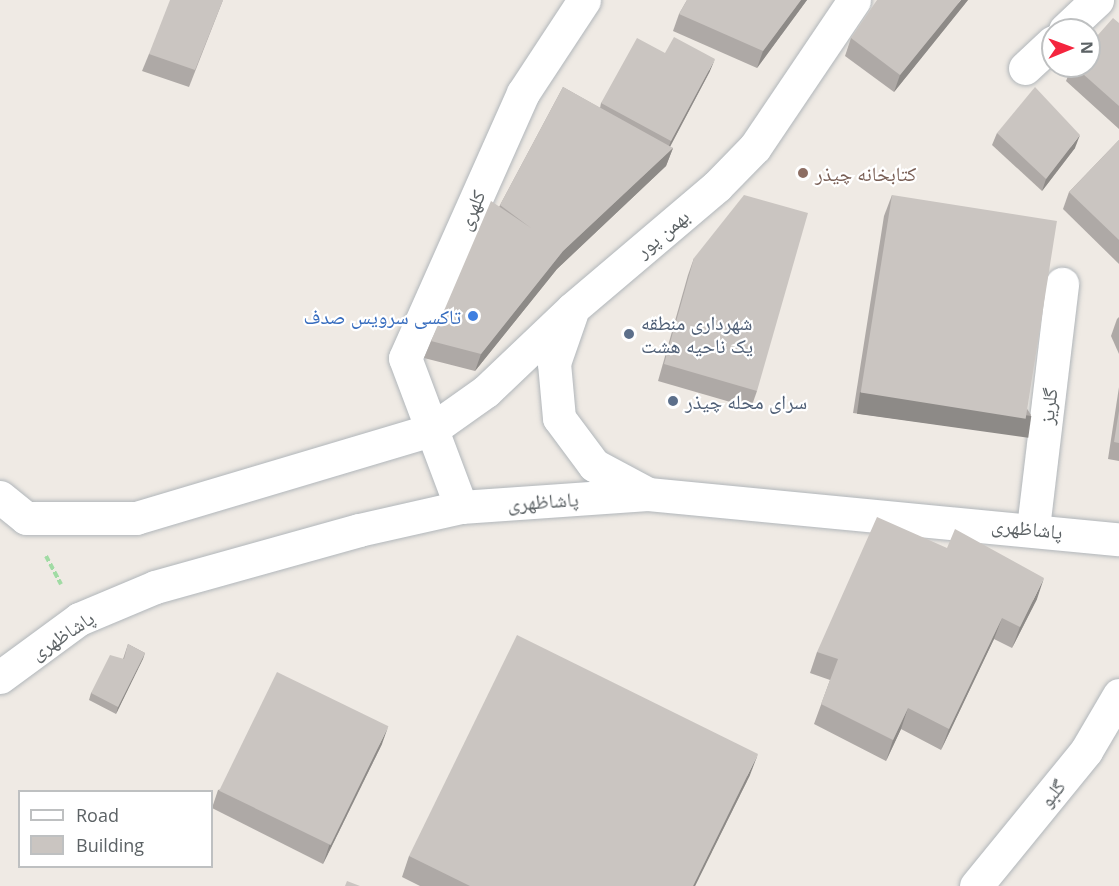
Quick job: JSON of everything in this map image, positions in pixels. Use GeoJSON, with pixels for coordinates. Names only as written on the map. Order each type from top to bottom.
{"type":"FeatureCollection","features":[{"type":"Feature","properties":{"kind":"street","name":"کلهری"},"geometry":{"type":"LineString","coordinates":[[461,507],[405,358],[523,93],[584,0]]}},
{"type":"Feature","properties":{"kind":"street","name":"بهمن پور"},"geometry":{"type":"LineString","coordinates":[[26,518],[136,518],[431,430],[486,391],[572,309],[717,186],[755,147],[854,0]]}},
{"type":"Feature","properties":{"kind":"street"},"geometry":{"type":"LineString","coordinates":[[1078,18],[1097,0]]}},
{"type":"Feature","properties":{"kind":"street"},"geometry":{"type":"LineString","coordinates":[[1107,0],[1119,14]]}},
{"type":"Feature","properties":{"kind":"street"},"geometry":{"type":"LineString","coordinates":[[1025,68],[1041,53]]}},
{"type":"Feature","properties":{"kind":"street","name":"گلریز"},"geometry":{"type":"LineString","coordinates":[[1034,528],[1062,284]]}},
{"type":"Feature","properties":{"kind":"street"},"geometry":{"type":"LineString","coordinates":[[572,309],[554,363],[559,418],[594,465],[648,494]]}},
{"type":"Feature","properties":{"kind":"street","name":"پاشاظهری"},"geometry":{"type":"LineString","coordinates":[[0,677],[80,619],[155,587],[359,530],[461,507],[648,494],[1034,528],[1119,539]]}},
{"type":"Feature","properties":{"kind":"street"},"geometry":{"type":"LineString","coordinates":[[0,497],[26,518]]}},
{"type":"Feature","properties":{"kind":"street","name":"گلبو"},"geometry":{"type":"LineString","coordinates":[[976,886],[1086,752],[1119,695]]}},
{"type":"Feature","properties":{"kind":"path"},"geometry":{"type":"LineString","coordinates":[[26,518],[80,619]]}},
{"type":"Feature","properties":{"kind":"building"},"geometry":{"type":"Polygon","coordinates":[[[170,0],[223,0],[195,70],[149,54],[170,0]]]}},
{"type":"Feature","properties":{"kind":"building"},"geometry":{"type":"Polygon","coordinates":[[[687,0],[801,0],[763,51],[679,14],[687,0]]]}},
{"type":"Feature","properties":{"kind":"building"},"geometry":{"type":"Polygon","coordinates":[[[877,0],[961,0],[900,75],[851,38],[877,0]]]}},
{"type":"Feature","properties":{"kind":"building"},"geometry":{"type":"Polygon","coordinates":[[[1113,18],[1119,23],[1119,106],[1088,78],[1101,78],[1101,32],[1113,18]]]}},
{"type":"Feature","properties":{"kind":"building"},"geometry":{"type":"Polygon","coordinates":[[[674,37],[715,59],[671,141],[601,103],[637,38],[665,53],[674,37]]]}},
{"type":"Feature","properties":{"kind":"building"},"geometry":{"type":"Polygon","coordinates":[[[563,87],[673,148],[563,251],[481,354],[431,341],[491,201],[531,228],[500,205],[563,87]]]}},
{"type":"Feature","properties":{"kind":"building"},"geometry":{"type":"Polygon","coordinates":[[[1035,87],[1080,135],[1046,179],[997,133],[1035,87]]]}},
{"type":"Feature","properties":{"kind":"building"},"geometry":{"type":"Polygon","coordinates":[[[1119,140],[1119,240],[1069,192],[1119,140]]]}},
{"type":"Feature","properties":{"kind":"building"},"geometry":{"type":"Polygon","coordinates":[[[744,195],[808,213],[757,391],[664,364],[694,258],[744,195]]]}},
{"type":"Feature","properties":{"kind":"building"},"geometry":{"type":"Polygon","coordinates":[[[892,195],[1057,221],[1026,419],[861,393],[892,195]]]}},
{"type":"Feature","properties":{"kind":"building"},"geometry":{"type":"Polygon","coordinates":[[[1119,411],[1119,443],[1114,442],[1119,411]]]}},
{"type":"Feature","properties":{"kind":"building"},"geometry":{"type":"Polygon","coordinates":[[[877,517],[947,548],[955,529],[1044,578],[1020,627],[1002,618],[949,729],[908,708],[893,740],[821,704],[838,659],[817,652],[877,517]]]}},
{"type":"Feature","properties":{"kind":"building"},"geometry":{"type":"Polygon","coordinates":[[[517,635],[758,754],[693,886],[470,886],[409,856],[517,635]]]}},
{"type":"Feature","properties":{"kind":"building"},"geometry":{"type":"Polygon","coordinates":[[[128,644],[145,653],[118,707],[91,693],[110,655],[124,659],[128,644]]]}},
{"type":"Feature","properties":{"kind":"building"},"geometry":{"type":"Polygon","coordinates":[[[277,672],[388,726],[331,845],[219,791],[277,672]]]}},
{"type":"Feature","properties":{"kind":"building"},"geometry":{"type":"Polygon","coordinates":[[[347,881],[360,886],[345,886],[347,881]]]}},
{"type":"Feature","properties":{"kind":"place","name":"کتابخانه چیذر"},"geometry":{"type":"Point","coordinates":[803,173]}},
{"type":"Feature","properties":{"kind":"place","name":"تاکسی سرویس صدف"},"geometry":{"type":"Point","coordinates":[473,316]}},
{"type":"Feature","properties":{"kind":"place","name":"شهرداری منطقه یک ناحیه هشت"},"geometry":{"type":"Point","coordinates":[629,334]}},
{"type":"Feature","properties":{"kind":"place","name":"سرای محله چیذر"},"geometry":{"type":"Point","coordinates":[673,401]}}]}
